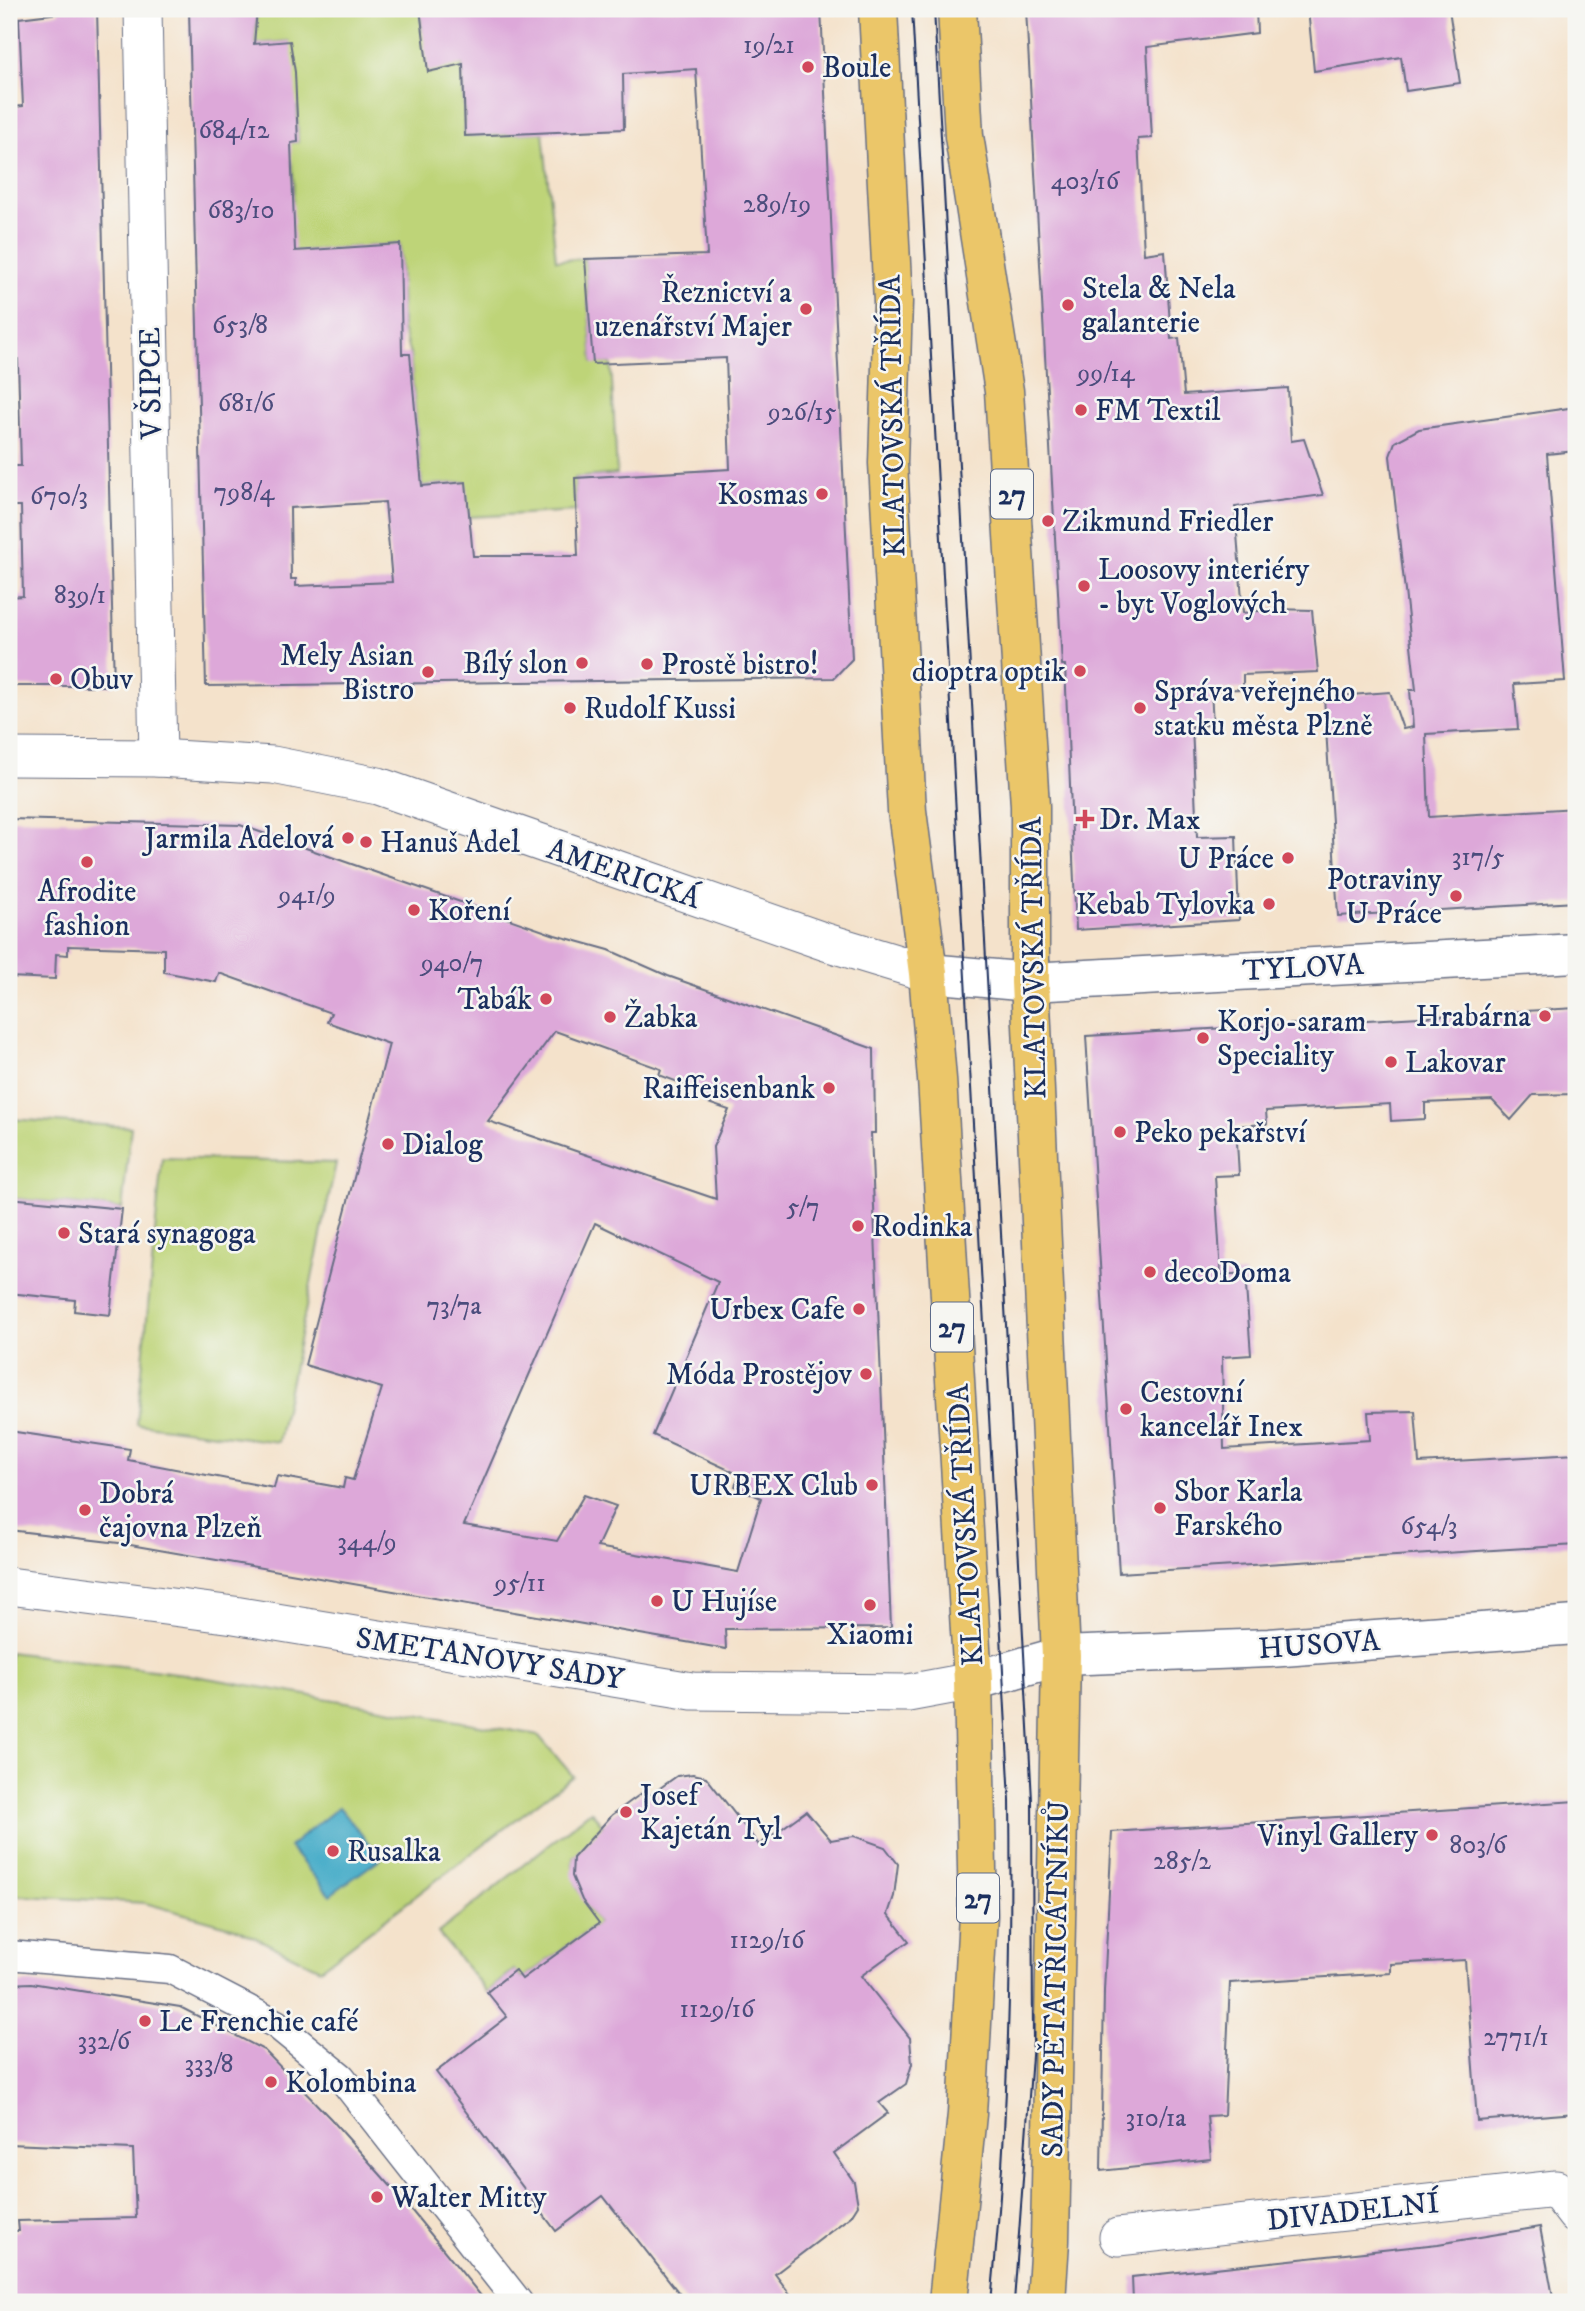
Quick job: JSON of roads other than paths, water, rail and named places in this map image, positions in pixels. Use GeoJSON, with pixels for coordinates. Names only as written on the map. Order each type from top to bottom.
{"type":"FeatureCollection","features":[{"type":"Feature","properties":{"kind":"main road","name":"KLATOVSKÁ TŘÍDA"},"geometry":{"type":"LineString","coordinates":[[877,9],[893,302],[888,463],[908,811],[928,973],[968,1562],[973,1681]]}},
{"type":"Feature","properties":{"kind":"main road","name":"KLATOVSKÁ TŘÍDA"},"geometry":{"type":"LineString","coordinates":[[957,9],[964,136],[1004,391],[1009,441],[1030,806],[1030,982],[1061,1656]]}},
{"type":"Feature","properties":{"kind":"main road","name":"SADY PĚTATŘICÁTNÍKŮ"},"geometry":{"type":"LineString","coordinates":[[1046,2302],[1050,2241],[1061,1656]]}},
{"type":"Feature","properties":{"kind":"main road","name":"27"},"geometry":{"type":"LineString","coordinates":[[948,2302],[967,2114],[978,1915],[973,1681]]}},
{"type":"Feature","properties":{"kind":"street","name":"V ŠIPCE"},"geometry":{"type":"LineString","coordinates":[[143,9],[158,758]]}},
{"type":"Feature","properties":{"kind":"street","name":"AMERICKÁ"},"geometry":{"type":"LineString","coordinates":[[9,758],[158,758],[273,765],[378,786],[826,942],[928,973],[1030,982]]}},
{"type":"Feature","properties":{"kind":"street","name":"TYLOVA"},"geometry":{"type":"LineString","coordinates":[[1030,982],[1576,953]]}},
{"type":"Feature","properties":{"kind":"street","name":"SMETANOVY SADY"},"geometry":{"type":"LineString","coordinates":[[9,1586],[234,1615],[692,1691],[908,1693],[973,1681]]}},
{"type":"Feature","properties":{"kind":"street","name":"HUSOVA"},"geometry":{"type":"LineString","coordinates":[[1061,1656],[1269,1648],[1576,1625]]}},
{"type":"Feature","properties":{"kind":"street","name":"KLATOVSKÁ TŘÍDA"},"geometry":{"type":"LineString","coordinates":[[973,1681],[1061,1656]]}},
{"type":"Feature","properties":{"kind":"street"},"geometry":{"type":"LineString","coordinates":[[9,1955],[170,1969],[276,2024],[341,2077],[518,2302]]}},
{"type":"Feature","properties":{"kind":"street","name":"DIVADELNÍ"},"geometry":{"type":"LineString","coordinates":[[1118,2237],[1556,2189],[1576,2215]]}},
{"type":"Feature","properties":{"kind":"water"},"geometry":{"type":"Polygon","coordinates":[[[339,1807],[381,1858],[330,1895],[289,1847],[339,1807]]]}},
{"type":"Feature","properties":{"kind":"tram line"},"geometry":{"type":"LineString","coordinates":[[912,9],[1010,1800],[1008,2051],[991,2302]]}},
{"type":"Feature","properties":{"kind":"tram line"},"geometry":{"type":"LineString","coordinates":[[934,9],[1032,1800],[1033,2042],[1014,2302]]}},
{"type":"Feature","properties":{"kind":"place","name":"Boule"},"geometry":{"type":"Point","coordinates":[808,67]}},
{"type":"Feature","properties":{"kind":"place","name":"Stela & Nela galanterie"},"geometry":{"type":"Point","coordinates":[1068,305]}},
{"type":"Feature","properties":{"kind":"place","name":"Řeznictví a uzenářství Majer"},"geometry":{"type":"Point","coordinates":[806,309]}},
{"type":"Feature","properties":{"kind":"place","name":"FM Textil"},"geometry":{"type":"Point","coordinates":[1081,410]}},
{"type":"Feature","properties":{"kind":"place","name":"Kosmas"},"geometry":{"type":"Point","coordinates":[822,494]}},
{"type":"Feature","properties":{"kind":"place","name":"Zikmund Friedler"},"geometry":{"type":"Point","coordinates":[1048,521]}},
{"type":"Feature","properties":{"kind":"place","name":"Loosovy interiéry - byt Voglových"},"geometry":{"type":"Point","coordinates":[1084,586]}},
{"type":"Feature","properties":{"kind":"place","name":"Bílý slon"},"geometry":{"type":"Point","coordinates":[582,663]}},
{"type":"Feature","properties":{"kind":"place","name":"Prostě bistro!"},"geometry":{"type":"Point","coordinates":[647,664]}},
{"type":"Feature","properties":{"kind":"place","name":"dioptra optik"},"geometry":{"type":"Point","coordinates":[1080,671]}},
{"type":"Feature","properties":{"kind":"place","name":"Mely Asian Bistro"},"geometry":{"type":"Point","coordinates":[428,672]}},
{"type":"Feature","properties":{"kind":"place","name":"Obuv"},"geometry":{"type":"Point","coordinates":[56,679]}},
{"type":"Feature","properties":{"kind":"place","name":"Rudolf Kussi"},"geometry":{"type":"Point","coordinates":[570,708]}},
{"type":"Feature","properties":{"kind":"place","name":"Správa veřejného statku města Plzně"},"geometry":{"type":"Point","coordinates":[1140,708]}},
{"type":"Feature","properties":{"kind":"place","name":"Dr. Max"},"geometry":{"type":"Point","coordinates":[1085,819]}},
{"type":"Feature","properties":{"kind":"place","name":"Jarmila Adelová"},"geometry":{"type":"Point","coordinates":[348,838]}},
{"type":"Feature","properties":{"kind":"place","name":"Hanuš Adel"},"geometry":{"type":"Point","coordinates":[366,842]}},
{"type":"Feature","properties":{"kind":"place","name":"U Práce"},"geometry":{"type":"Point","coordinates":[1288,858]}},
{"type":"Feature","properties":{"kind":"place","name":"Afrodite fashion"},"geometry":{"type":"Point","coordinates":[87,862]}},
{"type":"Feature","properties":{"kind":"place","name":"Potraviny U Práce"},"geometry":{"type":"Point","coordinates":[1456,896]}},
{"type":"Feature","properties":{"kind":"place","name":"Kebab Tylovka"},"geometry":{"type":"Point","coordinates":[1269,904]}},
{"type":"Feature","properties":{"kind":"place","name":"Koření"},"geometry":{"type":"Point","coordinates":[414,910]}},
{"type":"Feature","properties":{"kind":"place","name":"Tabák"},"geometry":{"type":"Point","coordinates":[546,999]}},
{"type":"Feature","properties":{"kind":"place","name":"Hrabárna"},"geometry":{"type":"Point","coordinates":[1545,1016]}},
{"type":"Feature","properties":{"kind":"place","name":"Žabka"},"geometry":{"type":"Point","coordinates":[610,1017]}},
{"type":"Feature","properties":{"kind":"place","name":"Korjo-saram Speciality"},"geometry":{"type":"Point","coordinates":[1203,1038]}},
{"type":"Feature","properties":{"kind":"place","name":"Lakovar"},"geometry":{"type":"Point","coordinates":[1391,1062]}},
{"type":"Feature","properties":{"kind":"place","name":"Raiffeisenbank"},"geometry":{"type":"Point","coordinates":[829,1088]}},
{"type":"Feature","properties":{"kind":"place","name":"Peko pekařství"},"geometry":{"type":"Point","coordinates":[1120,1132]}},
{"type":"Feature","properties":{"kind":"place","name":"Dialog"},"geometry":{"type":"Point","coordinates":[388,1144]}},
{"type":"Feature","properties":{"kind":"place","name":"Rodinka"},"geometry":{"type":"Point","coordinates":[858,1226]}},
{"type":"Feature","properties":{"kind":"place","name":"Stará synagoga"},"geometry":{"type":"Point","coordinates":[64,1233]}},
{"type":"Feature","properties":{"kind":"place","name":"decoDoma"},"geometry":{"type":"Point","coordinates":[1150,1272]}},
{"type":"Feature","properties":{"kind":"place","name":"Urbex Cafe"},"geometry":{"type":"Point","coordinates":[859,1309]}},
{"type":"Feature","properties":{"kind":"place","name":"Móda Prostějov"},"geometry":{"type":"Point","coordinates":[866,1374]}},
{"type":"Feature","properties":{"kind":"place","name":"Cestovní kancelář Inex"},"geometry":{"type":"Point","coordinates":[1126,1409]}},
{"type":"Feature","properties":{"kind":"place","name":"URBEX Club"},"geometry":{"type":"Point","coordinates":[872,1485]}},
{"type":"Feature","properties":{"kind":"place","name":"Sbor Karla Farského"},"geometry":{"type":"Point","coordinates":[1160,1508]}},
{"type":"Feature","properties":{"kind":"place","name":"Dobrá čajovna Plzeň"},"geometry":{"type":"Point","coordinates":[85,1510]}},
{"type":"Feature","properties":{"kind":"place","name":"U Hujíse"},"geometry":{"type":"Point","coordinates":[657,1601]}},
{"type":"Feature","properties":{"kind":"place","name":"Xiaomi"},"geometry":{"type":"Point","coordinates":[870,1605]}},
{"type":"Feature","properties":{"kind":"place","name":"Josef Kajetán Tyl"},"geometry":{"type":"Point","coordinates":[626,1812]}},
{"type":"Feature","properties":{"kind":"place","name":"Vinyl Gallery"},"geometry":{"type":"Point","coordinates":[1432,1835]}},
{"type":"Feature","properties":{"kind":"place","name":"Rusalka"},"geometry":{"type":"Point","coordinates":[333,1851]}},
{"type":"Feature","properties":{"kind":"place","name":"Le Frenchie café"},"geometry":{"type":"Point","coordinates":[145,2021]}},
{"type":"Feature","properties":{"kind":"place","name":"Kolombina"},"geometry":{"type":"Point","coordinates":[271,2082]}},
{"type":"Feature","properties":{"kind":"place","name":"Walter Mitty"},"geometry":{"type":"Point","coordinates":[377,2197]}}]}
